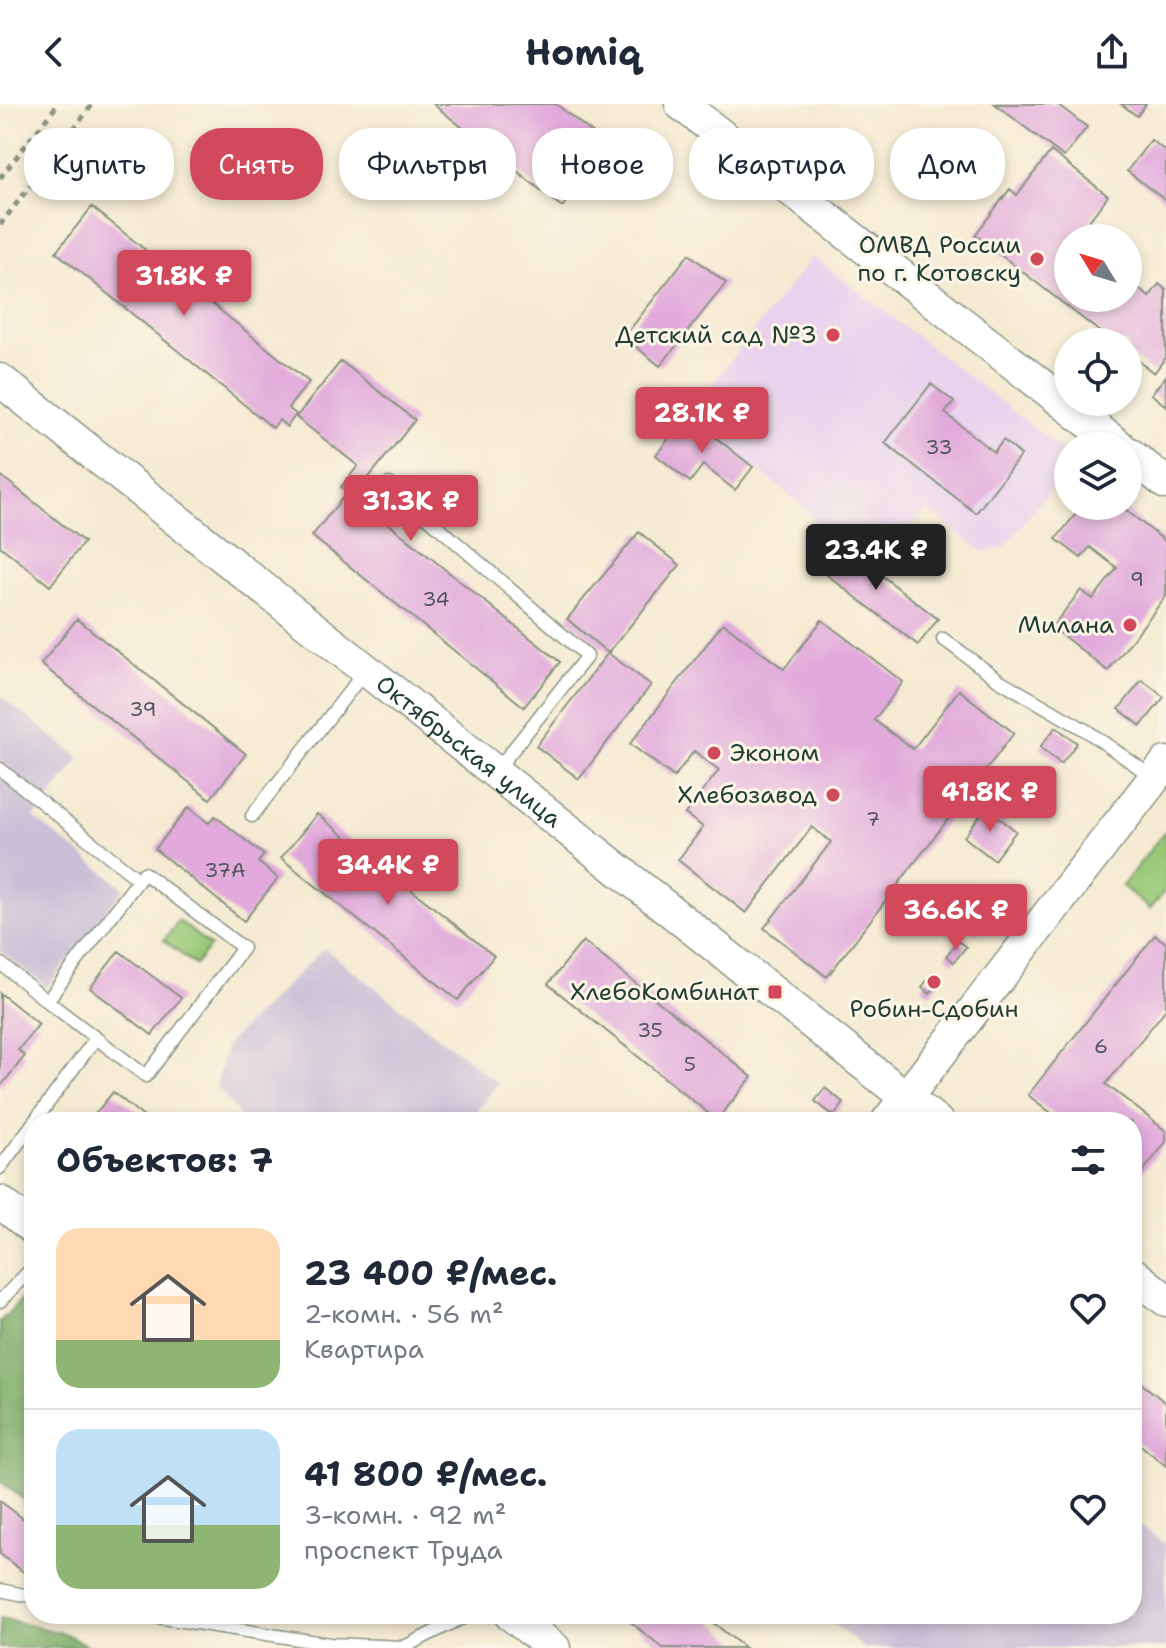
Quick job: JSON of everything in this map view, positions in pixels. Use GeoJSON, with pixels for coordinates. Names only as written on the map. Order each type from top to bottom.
{"type":"FeatureCollection","features":[{"type":"Feature","properties":{"kind":"street"},"geometry":{"type":"LineString","coordinates":[[681,104],[1101,432]]}},
{"type":"Feature","properties":{"kind":"street","name":"Октябрьская улица"},"geometry":{"type":"LineString","coordinates":[[0,380],[496,771],[897,1110]]}},
{"type":"Feature","properties":{"kind":"street"},"geometry":{"type":"LineString","coordinates":[[1142,464],[1166,483]]}},
{"type":"Feature","properties":{"kind":"street"},"geometry":{"type":"LineString","coordinates":[[897,1110],[1160,771]]}},
{"type":"Feature","properties":{"kind":"street"},"geometry":{"type":"LineString","coordinates":[[0,1202],[24,1221]]}},
{"type":"Feature","properties":{"kind":"street"},"geometry":{"type":"LineString","coordinates":[[1142,1281],[1166,1300]]}},
{"type":"Feature","properties":{"kind":"street"},"geometry":{"type":"LineString","coordinates":[[523,1624],[554,1648]]}},
{"type":"Feature","properties":{"kind":"lane"},"geometry":{"type":"LineString","coordinates":[[389,484],[587,656],[496,771]]}},
{"type":"Feature","properties":{"kind":"lane"},"geometry":{"type":"LineString","coordinates":[[943,639],[999,680],[1160,771]]}},
{"type":"Feature","properties":{"kind":"lane"},"geometry":{"type":"LineString","coordinates":[[252,816],[366,670]]}},
{"type":"Feature","properties":{"kind":"lane"},"geometry":{"type":"LineString","coordinates":[[0,769],[139,880]]}},
{"type":"Feature","properties":{"kind":"lane"},"geometry":{"type":"LineString","coordinates":[[0,963],[47,1001],[146,1076],[243,948],[144,873],[47,1001]]}},
{"type":"Feature","properties":{"kind":"lane"},"geometry":{"type":"LineString","coordinates":[[41,1112],[96,1038]]}},
{"type":"Feature","properties":{"kind":"lane"},"geometry":{"type":"LineString","coordinates":[[0,1168],[24,1136]]}},
{"type":"Feature","properties":{"kind":"lane"},"geometry":{"type":"LineString","coordinates":[[0,1301],[24,1276]]}},
{"type":"Feature","properties":{"kind":"lane"},"geometry":{"type":"LineString","coordinates":[[0,1590],[24,1595]]}},
{"type":"Feature","properties":{"kind":"lane"},"geometry":{"type":"LineString","coordinates":[[202,1624],[330,1644],[404,1648],[450,1624]]}},
{"type":"Feature","properties":{"kind":"path"},"geometry":{"type":"LineString","coordinates":[[0,178],[58,104]]}},
{"type":"Feature","properties":{"kind":"path"},"geometry":{"type":"LineString","coordinates":[[0,225],[93,104]]}},
{"type":"Feature","properties":{"kind":"shaded area","name":"Детский сад №3"},"geometry":{"type":"Polygon","coordinates":[[[813,256],[1054,443],[1054,486],[1005,547],[983,552],[927,509],[876,571],[833,538],[791,496],[687,415],[813,256]]]}},
{"type":"Feature","properties":{"kind":"shaded area"},"geometry":{"type":"Polygon","coordinates":[[[0,696],[80,758],[34,818],[124,888],[47,987],[0,951],[0,696]]]}},
{"type":"Feature","properties":{"kind":"shaded area"},"geometry":{"type":"Polygon","coordinates":[[[324,948],[498,1083],[476,1112],[237,1112],[216,1085],[227,1044],[324,948]]]}},
{"type":"Feature","properties":{"kind":"shaded area"},"geometry":{"type":"Polygon","coordinates":[[[1142,1526],[1166,1545],[1166,1648],[864,1648],[834,1624],[1142,1624],[1142,1526]]]}},
{"type":"Feature","properties":{"kind":"green space"},"geometry":{"type":"Polygon","coordinates":[[[1164,832],[1166,889],[1150,909],[1122,886],[1164,832]]]}},
{"type":"Feature","properties":{"kind":"green space"},"geometry":{"type":"Polygon","coordinates":[[[179,921],[210,946],[195,965],[164,940],[179,921]]]}},
{"type":"Feature","properties":{"kind":"green space"},"geometry":{"type":"Polygon","coordinates":[[[24,1296],[24,1500],[0,1481],[0,1322],[24,1296]]]}},
{"type":"Feature","properties":{"kind":"green space"},"geometry":{"type":"Polygon","coordinates":[[[0,1618],[66,1634],[91,1648],[0,1648],[0,1618]]]}},
{"type":"Feature","properties":{"kind":"building"},"geometry":{"type":"Polygon","coordinates":[[[433,104],[556,104],[586,128],[532,128],[532,183],[516,170],[516,128],[463,128],[433,104]]]}},
{"type":"Feature","properties":{"kind":"building"},"geometry":{"type":"Polygon","coordinates":[[[995,104],[1057,104],[1087,127],[1064,157],[995,104]]]}},
{"type":"Feature","properties":{"kind":"building"},"geometry":{"type":"Polygon","coordinates":[[[1121,104],[1146,104],[1137,116],[1121,104]]]}},
{"type":"Feature","properties":{"kind":"building"},"geometry":{"type":"Polygon","coordinates":[[[1151,140],[1164,150],[1166,147],[1166,201],[1127,171],[1151,140]]]}},
{"type":"Feature","properties":{"kind":"building","name":"ОМВД России по г. Котовску"},"geometry":{"type":"Polygon","coordinates":[[[1051,151],[1108,196],[1087,224],[1054,224],[1054,296],[975,235],[1002,200],[1005,200],[1010,189],[1017,195],[1051,151]]]}},
{"type":"Feature","properties":{"kind":"building"},"geometry":{"type":"Polygon","coordinates":[[[553,200],[568,200],[562,207],[553,200]]]}},
{"type":"Feature","properties":{"kind":"building"},"geometry":{"type":"Polygon","coordinates":[[[92,207],[309,382],[288,408],[296,414],[287,427],[279,420],[273,428],[56,252],[92,207]]]}},
{"type":"Feature","properties":{"kind":"building"},"geometry":{"type":"Polygon","coordinates":[[[689,254],[726,283],[660,366],[624,337],[689,254]]]}},
{"type":"Feature","properties":{"kind":"building","name":"ОМВД России по г. Котовску"},"geometry":{"type":"Polygon","coordinates":[[[1159,284],[1166,290],[1166,357],[1154,373],[1142,364],[1142,328],[1095,328],[1074,312],[1142,312],[1142,291],[1149,297],[1159,284]]]}},
{"type":"Feature","properties":{"kind":"building"},"geometry":{"type":"Polygon","coordinates":[[[341,361],[415,420],[354,496],[560,662],[524,707],[312,536],[348,491],[341,487],[358,466],[296,417],[341,361]]]}},
{"type":"Feature","properties":{"kind":"building"},"geometry":{"type":"Polygon","coordinates":[[[1166,376],[1166,406],[1151,394],[1166,376]]]}},
{"type":"Feature","properties":{"kind":"building"},"geometry":{"type":"Polygon","coordinates":[[[931,384],[954,402],[945,413],[994,452],[1003,440],[1021,455],[976,513],[885,443],[931,384]]]}},
{"type":"Feature","properties":{"kind":"building"},"geometry":{"type":"Polygon","coordinates":[[[687,415],[753,467],[735,490],[703,465],[690,482],[656,455],[687,415]]]}},
{"type":"Feature","properties":{"kind":"building"},"geometry":{"type":"Polygon","coordinates":[[[0,475],[84,542],[50,586],[0,546],[0,475]]]}},
{"type":"Feature","properties":{"kind":"building"},"geometry":{"type":"Polygon","coordinates":[[[1071,520],[1138,520],[1166,542],[1166,596],[1108,671],[1052,627],[1081,590],[1093,599],[1117,568],[1090,547],[1081,558],[1056,539],[1071,520]]]}},
{"type":"Feature","properties":{"kind":"building"},"geometry":{"type":"Polygon","coordinates":[[[639,532],[680,565],[608,653],[567,619],[639,532]]]}},
{"type":"Feature","properties":{"kind":"building"},"geometry":{"type":"Polygon","coordinates":[[[833,538],[938,619],[918,645],[813,564],[833,538]]]}},
{"type":"Feature","properties":{"kind":"building"},"geometry":{"type":"Polygon","coordinates":[[[77,619],[246,754],[210,799],[41,664],[77,619]]]}},
{"type":"Feature","properties":{"kind":"building","name":"Хлебозавод"},"geometry":{"type":"Polygon","coordinates":[[[822,620],[903,682],[874,720],[913,749],[959,690],[1014,733],[827,977],[764,928],[831,842],[812,827],[746,913],[678,860],[703,827],[685,814],[719,770],[694,751],[674,777],[630,744],[723,623],[784,669],[822,620]]]}},
{"type":"Feature","properties":{"kind":"building"},"geometry":{"type":"Polygon","coordinates":[[[608,653],[651,685],[579,779],[536,746],[608,653]]]}},
{"type":"Feature","properties":{"kind":"building"},"geometry":{"type":"Polygon","coordinates":[[[1142,680],[1164,697],[1141,726],[1119,709],[1142,680]]]}},
{"type":"Feature","properties":{"kind":"building"},"geometry":{"type":"Polygon","coordinates":[[[1056,727],[1077,743],[1061,764],[1040,747],[1056,727]]]}},
{"type":"Feature","properties":{"kind":"building"},"geometry":{"type":"Polygon","coordinates":[[[189,807],[209,823],[215,816],[264,855],[258,862],[278,878],[244,921],[155,849],[189,807]]]}},
{"type":"Feature","properties":{"kind":"building"},"geometry":{"type":"Polygon","coordinates":[[[986,808],[1016,831],[994,860],[964,837],[986,808]]]}},
{"type":"Feature","properties":{"kind":"building"},"geometry":{"type":"Polygon","coordinates":[[[317,814],[494,956],[458,1000],[281,858],[317,814]]]}},
{"type":"Feature","properties":{"kind":"building"},"geometry":{"type":"Polygon","coordinates":[[[979,914],[987,920],[977,934],[969,928],[979,914]]]}},
{"type":"Feature","properties":{"kind":"building"},"geometry":{"type":"Polygon","coordinates":[[[1155,935],[1166,943],[1166,1009],[1106,1084],[1142,1112],[1050,1112],[1028,1095],[1155,935]]]}},
{"type":"Feature","properties":{"kind":"building"},"geometry":{"type":"Polygon","coordinates":[[[583,941],[752,1077],[724,1112],[707,1112],[548,984],[583,941]]]}},
{"type":"Feature","properties":{"kind":"building"},"geometry":{"type":"Polygon","coordinates":[[[958,941],[966,947],[954,962],[946,956],[958,941]]]}},
{"type":"Feature","properties":{"kind":"building"},"geometry":{"type":"Polygon","coordinates":[[[119,951],[181,998],[152,1035],[90,988],[119,951]]]}},
{"type":"Feature","properties":{"kind":"building"},"geometry":{"type":"Polygon","coordinates":[[[933,972],[941,978],[930,994],[922,987],[933,972]]]}},
{"type":"Feature","properties":{"kind":"building"},"geometry":{"type":"Polygon","coordinates":[[[0,993],[39,1024],[18,1050],[25,1056],[0,1087],[0,993]]]}},
{"type":"Feature","properties":{"kind":"building"},"geometry":{"type":"Polygon","coordinates":[[[825,1088],[844,1103],[837,1112],[829,1112],[815,1101],[825,1088]]]}},
{"type":"Feature","properties":{"kind":"building"},"geometry":{"type":"Polygon","coordinates":[[[113,1092],[138,1112],[97,1112],[113,1092]]]}},
{"type":"Feature","properties":{"kind":"building"},"geometry":{"type":"Polygon","coordinates":[[[1142,1112],[1166,1131],[1166,1142],[1142,1172],[1142,1112]]]}},
{"type":"Feature","properties":{"kind":"building"},"geometry":{"type":"Polygon","coordinates":[[[1142,1384],[1166,1403],[1166,1466],[1142,1446],[1142,1384]]]}},
{"type":"Feature","properties":{"kind":"building"},"geometry":{"type":"Polygon","coordinates":[[[0,1501],[24,1519],[24,1572],[0,1554],[0,1501]]]}},
{"type":"Feature","properties":{"kind":"building"},"geometry":{"type":"Polygon","coordinates":[[[633,1624],[715,1624],[745,1648],[663,1648],[633,1624]]]}},
{"type":"Feature","properties":{"kind":"place","name":"ОМВД России по г. Котовску"},"geometry":{"type":"Point","coordinates":[1037,259]}},
{"type":"Feature","properties":{"kind":"place","name":"Детский сад №3"},"geometry":{"type":"Point","coordinates":[833,335]}},
{"type":"Feature","properties":{"kind":"place","name":"Милана"},"geometry":{"type":"Point","coordinates":[1130,625]}},
{"type":"Feature","properties":{"kind":"place","name":"Эконом"},"geometry":{"type":"Point","coordinates":[714,753]}},
{"type":"Feature","properties":{"kind":"place","name":"Хлебозавод"},"geometry":{"type":"Point","coordinates":[833,795]}},
{"type":"Feature","properties":{"kind":"place","name":"Робин-Сдобин"},"geometry":{"type":"Point","coordinates":[934,982]}},
{"type":"Feature","properties":{"kind":"place","name":"ХлебоКомбинат"},"geometry":{"type":"Point","coordinates":[775,992]}}]}
